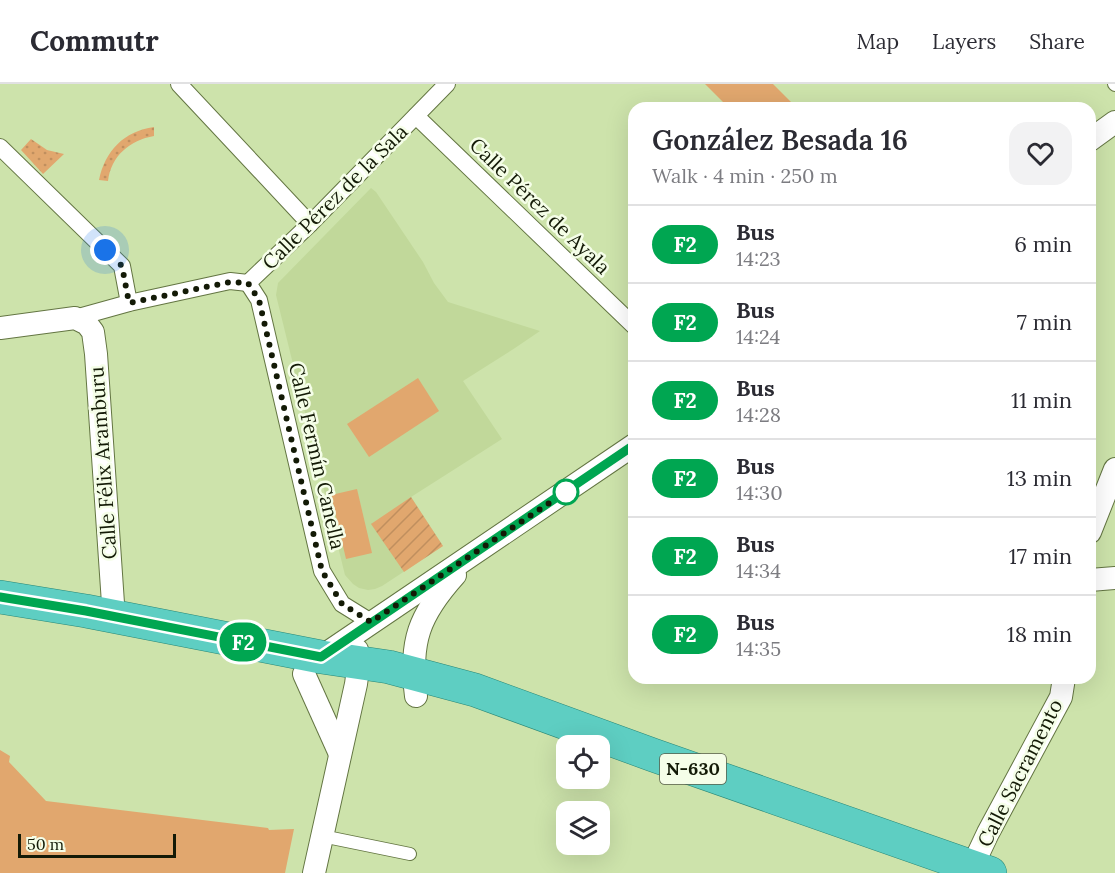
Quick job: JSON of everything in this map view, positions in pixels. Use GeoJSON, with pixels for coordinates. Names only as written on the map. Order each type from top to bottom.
{"type":"FeatureCollection","features":[{"type":"Feature","properties":{"kind":"highway","name":"N-630"},"geometry":{"type":"LineString","coordinates":[[0,597],[86,611],[312,666]]}},
{"type":"Feature","properties":{"kind":"highway","name":"N-630"},"geometry":{"type":"LineString","coordinates":[[0,619],[312,666],[360,651],[392,690],[415,685],[475,690],[982,871]]}},
{"type":"Feature","properties":{"kind":"highway","name":"N-630"},"geometry":{"type":"LineString","coordinates":[[415,685],[469,710],[556,742]]}},
{"type":"Feature","properties":{"kind":"highway","name":"N-630"},"geometry":{"type":"LineString","coordinates":[[610,761],[928,873]]}},
{"type":"Feature","properties":{"kind":"street"},"geometry":{"type":"LineString","coordinates":[[179,84],[310,224]]}},
{"type":"Feature","properties":{"kind":"street","name":"Calle Pérez de la Sala"},"geometry":{"type":"LineString","coordinates":[[0,328],[75,318],[129,303],[230,282],[248,283],[310,224],[447,84]]}},
{"type":"Feature","properties":{"kind":"street","name":"Calle Pérez de Ayala"},"geometry":{"type":"LineString","coordinates":[[416,116],[628,320]]}},
{"type":"Feature","properties":{"kind":"street"},"geometry":{"type":"LineString","coordinates":[[1096,136],[1115,122]]}},
{"type":"Feature","properties":{"kind":"street"},"geometry":{"type":"LineString","coordinates":[[0,147],[122,266],[129,303]]}},
{"type":"Feature","properties":{"kind":"street","name":"Calle Fermín Canella"},"geometry":{"type":"LineString","coordinates":[[248,283],[259,300],[322,571],[342,604],[360,651]]}},
{"type":"Feature","properties":{"kind":"street","name":"Calle Félix Aramburu"},"geometry":{"type":"LineString","coordinates":[[75,318],[87,324],[93,332],[96,354],[114,618]]}},
{"type":"Feature","properties":{"kind":"street"},"geometry":{"type":"LineString","coordinates":[[340,754],[312,666],[360,651],[474,554],[628,449]]}},
{"type":"Feature","properties":{"kind":"street"},"geometry":{"type":"LineString","coordinates":[[1096,517],[1115,469]]}},
{"type":"Feature","properties":{"kind":"street"},"geometry":{"type":"LineString","coordinates":[[415,685],[414,650],[422,619],[437,594],[474,554]]}},
{"type":"Feature","properties":{"kind":"street"},"geometry":{"type":"LineString","coordinates":[[1096,580],[1115,578]]}},
{"type":"Feature","properties":{"kind":"street"},"geometry":{"type":"LineString","coordinates":[[314,873],[345,739],[360,651]]}},
{"type":"Feature","properties":{"kind":"street","name":"Calle Sacramento"},"geometry":{"type":"LineString","coordinates":[[982,871],[988,833],[1061,697],[1063,684]]}},
{"type":"Feature","properties":{"kind":"lane"},"geometry":{"type":"LineString","coordinates":[[322,836],[410,854]]}},
{"type":"Feature","properties":{"kind":"shaded area"},"geometry":{"type":"Polygon","coordinates":[[[705,84],[773,84],[791,102],[723,102],[705,84]]]}},
{"type":"Feature","properties":{"kind":"shaded area"},"geometry":{"type":"Polygon","coordinates":[[[154,127],[154,136],[137,141],[123,151],[113,164],[108,181],[99,180],[106,160],[118,144],[134,133],[154,127]]]}},
{"type":"Feature","properties":{"kind":"shaded area"},"geometry":{"type":"Polygon","coordinates":[[[31,139],[47,150],[64,154],[43,174],[21,150],[31,139]]]}},
{"type":"Feature","properties":{"kind":"shaded area"},"geometry":{"type":"Polygon","coordinates":[[[371,188],[376,192],[448,302],[540,331],[463,381],[502,439],[411,497],[443,546],[382,586],[368,590],[359,588],[345,575],[276,295],[278,283],[371,188]]]}},
{"type":"Feature","properties":{"kind":"shaded area"},"geometry":{"type":"Polygon","coordinates":[[[418,378],[439,411],[369,457],[347,424],[418,378]]]}},
{"type":"Feature","properties":{"kind":"shaded area"},"geometry":{"type":"Polygon","coordinates":[[[357,489],[372,553],[346,559],[331,495],[357,489]]]}},
{"type":"Feature","properties":{"kind":"shaded area"},"geometry":{"type":"Polygon","coordinates":[[[411,497],[443,546],[404,572],[371,524],[411,497]]]}},
{"type":"Feature","properties":{"kind":"shaded area"},"geometry":{"type":"Polygon","coordinates":[[[0,750],[10,756],[9,762],[46,801],[268,828],[269,830],[294,829],[285,873],[0,873],[0,750]]]}},
{"type":"Feature","properties":{"kind":"bus line","name":"F2"},"geometry":{"type":"LineString","coordinates":[[0,597],[86,611],[321,657],[628,449]]}},
{"type":"Feature","properties":{"kind":"route"},"geometry":{"type":"LineString","coordinates":[[105,250],[122,266],[129,303],[230,282],[248,283],[259,300],[322,571],[342,604],[371,622],[566,492]]}}]}
